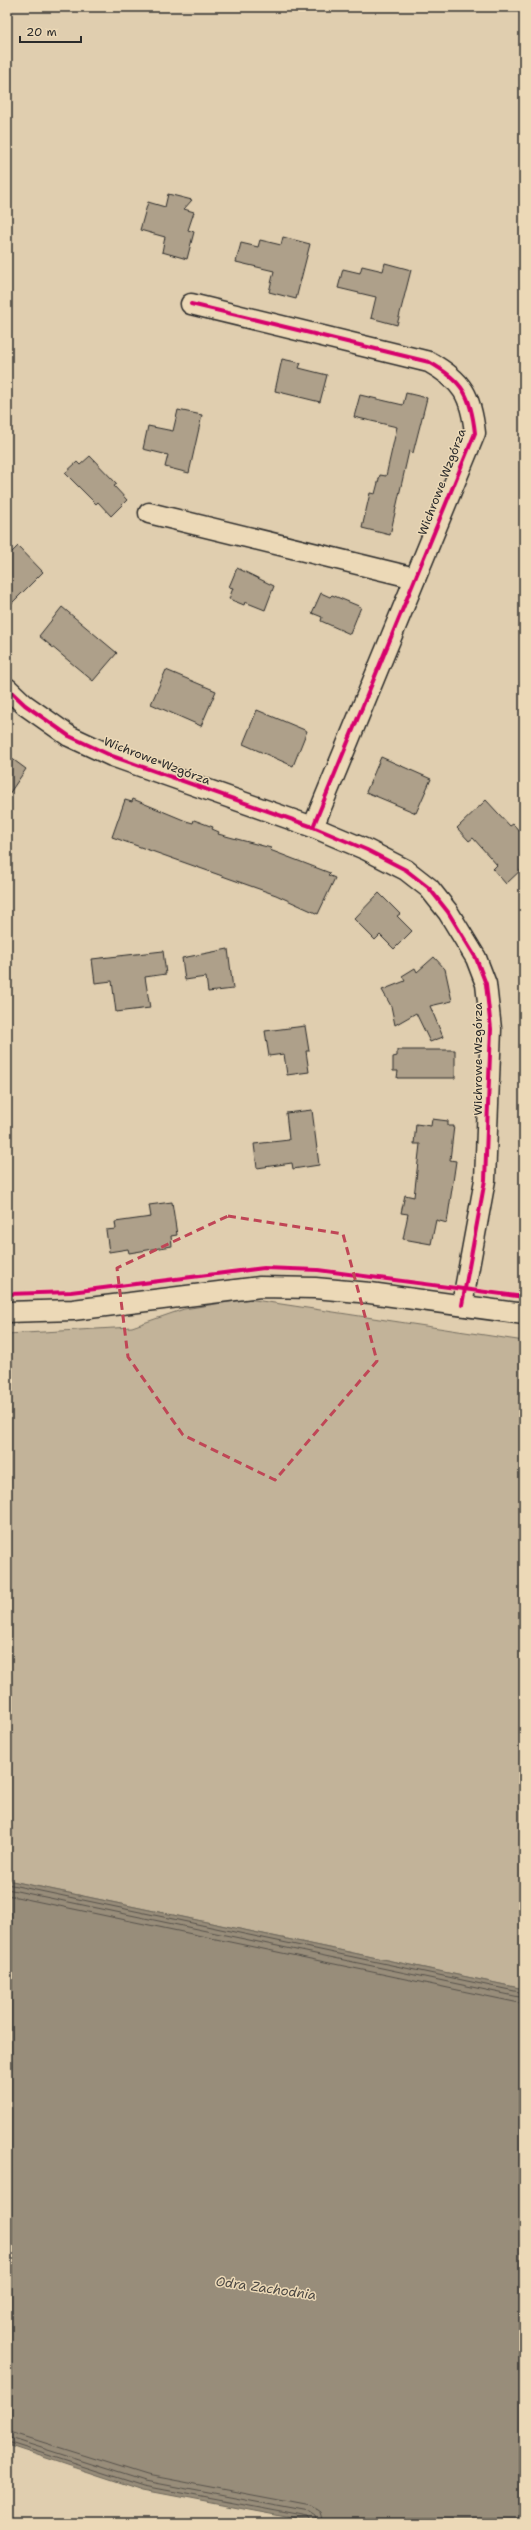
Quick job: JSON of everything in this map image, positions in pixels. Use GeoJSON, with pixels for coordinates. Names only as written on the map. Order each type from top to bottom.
{"type":"FeatureCollection","features":[{"type":"Feature","properties":{"kind":"street","name":"Wichrowe Wzgórza"},"geometry":{"type":"LineString","coordinates":[[191,304],[429,362],[447,372],[462,388],[472,408],[475,433],[313,828]]}},
{"type":"Feature","properties":{"kind":"street"},"geometry":{"type":"LineString","coordinates":[[149,513],[415,578]]}},
{"type":"Feature","properties":{"kind":"street","name":"Wichrowe Wzgórza"},"geometry":{"type":"LineString","coordinates":[[7,688],[25,705],[68,736],[112,756],[313,828],[367,850],[406,870],[429,888],[448,912],[464,938],[486,984],[491,1029],[485,1180],[462,1305]]}},
{"type":"Feature","properties":{"kind":"street"},"geometry":{"type":"LineString","coordinates":[[7,1312],[73,1310],[260,1286],[315,1288],[462,1305],[524,1314]]}},
{"type":"Feature","properties":{"kind":"highlighted area"},"geometry":{"type":"Polygon","coordinates":[[[228,1216],[343,1234],[377,1361],[275,1480],[183,1435],[128,1357],[117,1268],[228,1216]]]}},
{"type":"Feature","properties":{"kind":"shaded area"},"geometry":{"type":"Polygon","coordinates":[[[248,1299],[524,1341],[524,1989],[7,1880],[7,1334],[132,1327],[184,1309],[248,1299]]]}},
{"type":"Feature","properties":{"kind":"water","name":"Odra Zachodnia"},"geometry":{"type":"Polygon","coordinates":[[[7,1880],[524,1989],[524,2523],[318,2523],[143,2490],[7,2445],[7,1880]]]}},
{"type":"Feature","properties":{"kind":"building"},"geometry":{"type":"Polygon","coordinates":[[[168,194],[192,200],[184,209],[194,212],[188,230],[194,232],[187,259],[162,252],[165,237],[140,230],[148,202],[165,207],[168,194]]]}},
{"type":"Feature","properties":{"kind":"building"},"geometry":{"type":"Polygon","coordinates":[[[283,237],[310,244],[296,299],[269,292],[274,271],[236,262],[241,243],[258,247],[260,240],[281,245],[283,237]]]}},
{"type":"Feature","properties":{"kind":"building"},"geometry":{"type":"Polygon","coordinates":[[[385,263],[411,270],[397,325],[371,318],[376,297],[338,288],[343,269],[360,273],[362,266],[383,271],[385,263]]]}},
{"type":"Feature","properties":{"kind":"building"},"geometry":{"type":"Polygon","coordinates":[[[282,359],[301,363],[299,368],[327,375],[320,402],[275,391],[282,359]]]}},
{"type":"Feature","properties":{"kind":"building"},"geometry":{"type":"Polygon","coordinates":[[[406,393],[427,398],[413,453],[409,451],[390,535],[362,528],[370,493],[375,494],[380,475],[386,476],[397,427],[354,417],[360,395],[403,405],[406,393]]]}},
{"type":"Feature","properties":{"kind":"building"},"geometry":{"type":"Polygon","coordinates":[[[178,410],[202,415],[189,473],[165,467],[168,455],[143,449],[148,426],[173,431],[178,410]]]}},
{"type":"Feature","properties":{"kind":"building"},"geometry":{"type":"Polygon","coordinates":[[[90,456],[117,484],[114,486],[127,500],[111,516],[98,502],[96,504],[65,473],[77,462],[80,465],[90,456]]]}},
{"type":"Feature","properties":{"kind":"building"},"geometry":{"type":"Polygon","coordinates":[[[18,546],[43,572],[7,608],[7,557],[18,546]]]}},
{"type":"Feature","properties":{"kind":"building"},"geometry":{"type":"Polygon","coordinates":[[[237,568],[274,586],[265,610],[245,602],[244,605],[229,599],[233,588],[229,587],[237,568]]]}},
{"type":"Feature","properties":{"kind":"building"},"geometry":{"type":"Polygon","coordinates":[[[321,593],[330,597],[332,595],[361,607],[350,634],[321,621],[322,617],[312,613],[321,593]]]}},
{"type":"Feature","properties":{"kind":"building"},"geometry":{"type":"Polygon","coordinates":[[[62,607],[117,653],[93,681],[39,636],[62,607]]]}},
{"type":"Feature","properties":{"kind":"building"},"geometry":{"type":"Polygon","coordinates":[[[166,670],[216,691],[201,726],[151,704],[166,670]]]}},
{"type":"Feature","properties":{"kind":"building"},"geometry":{"type":"Polygon","coordinates":[[[257,710],[307,731],[293,766],[243,744],[257,710]]]}},
{"type":"Feature","properties":{"kind":"building"},"geometry":{"type":"Polygon","coordinates":[[[7,755],[26,769],[7,797],[7,755]]]}},
{"type":"Feature","properties":{"kind":"building"},"geometry":{"type":"Polygon","coordinates":[[[381,757],[431,779],[416,813],[366,792],[381,757]]]}},
{"type":"Feature","properties":{"kind":"building"},"geometry":{"type":"Polygon","coordinates":[[[133,799],[186,821],[193,823],[194,820],[213,827],[212,829],[219,832],[218,834],[271,848],[270,850],[330,873],[328,875],[335,878],[318,914],[276,895],[112,837],[125,800],[132,802],[133,799]]]}},
{"type":"Feature","properties":{"kind":"building"},"geometry":{"type":"Polygon","coordinates":[[[486,800],[510,826],[513,824],[524,836],[524,867],[506,884],[493,869],[497,865],[473,838],[469,841],[457,828],[486,800]]]}},
{"type":"Feature","properties":{"kind":"building"},"geometry":{"type":"Polygon","coordinates":[[[379,893],[400,914],[397,916],[412,931],[394,949],[380,935],[375,940],[354,919],[379,893]]]}},
{"type":"Feature","properties":{"kind":"building"},"geometry":{"type":"Polygon","coordinates":[[[228,949],[233,989],[208,992],[206,977],[185,980],[182,958],[228,949]]]}},
{"type":"Feature","properties":{"kind":"building"},"geometry":{"type":"Polygon","coordinates":[[[163,951],[166,974],[145,977],[150,1008],[116,1012],[112,981],[95,983],[92,959],[163,951]]]}},
{"type":"Feature","properties":{"kind":"building"},"geometry":{"type":"Polygon","coordinates":[[[434,957],[445,969],[452,1001],[430,1006],[443,1037],[430,1042],[416,1013],[395,1025],[391,1006],[382,990],[405,981],[402,976],[415,968],[417,972],[434,957]]]}},
{"type":"Feature","properties":{"kind":"building"},"geometry":{"type":"Polygon","coordinates":[[[305,1026],[309,1051],[306,1051],[309,1072],[287,1075],[284,1054],[269,1056],[265,1031],[305,1026]]]}},
{"type":"Feature","properties":{"kind":"building"},"geometry":{"type":"Polygon","coordinates":[[[397,1050],[455,1050],[455,1078],[397,1078],[398,1071],[393,1071],[393,1057],[397,1056],[397,1050]]]}},
{"type":"Feature","properties":{"kind":"building"},"geometry":{"type":"Polygon","coordinates":[[[312,1110],[319,1165],[293,1169],[292,1163],[257,1168],[254,1144],[289,1140],[286,1113],[312,1110]]]}},
{"type":"Feature","properties":{"kind":"building"},"geometry":{"type":"Polygon","coordinates":[[[432,1119],[448,1121],[448,1126],[454,1126],[450,1160],[456,1161],[447,1223],[436,1220],[431,1244],[403,1239],[408,1214],[401,1213],[405,1195],[414,1197],[420,1144],[414,1144],[416,1124],[431,1126],[432,1119]]]}},
{"type":"Feature","properties":{"kind":"building"},"geometry":{"type":"Polygon","coordinates":[[[172,1202],[177,1235],[171,1236],[172,1246],[129,1253],[128,1249],[109,1252],[106,1230],[116,1229],[115,1222],[151,1217],[149,1205],[172,1202]]]}},
{"type":"Feature","properties":{"kind":"cycle path"},"geometry":{"type":"LineString","coordinates":[[191,304],[429,362],[441,369],[457,383],[468,399],[471,409],[475,433],[313,827]]}},
{"type":"Feature","properties":{"kind":"cycle path"},"geometry":{"type":"LineString","coordinates":[[7,688],[25,705],[69,736],[112,756],[313,827],[367,850],[406,870],[429,888],[448,912],[476,958],[486,984],[491,1029],[485,1180],[462,1305]]}},
{"type":"Feature","properties":{"kind":"cycle path"},"geometry":{"type":"LineString","coordinates":[[7,1294],[71,1292],[264,1268],[318,1270],[524,1297]]}}]}
